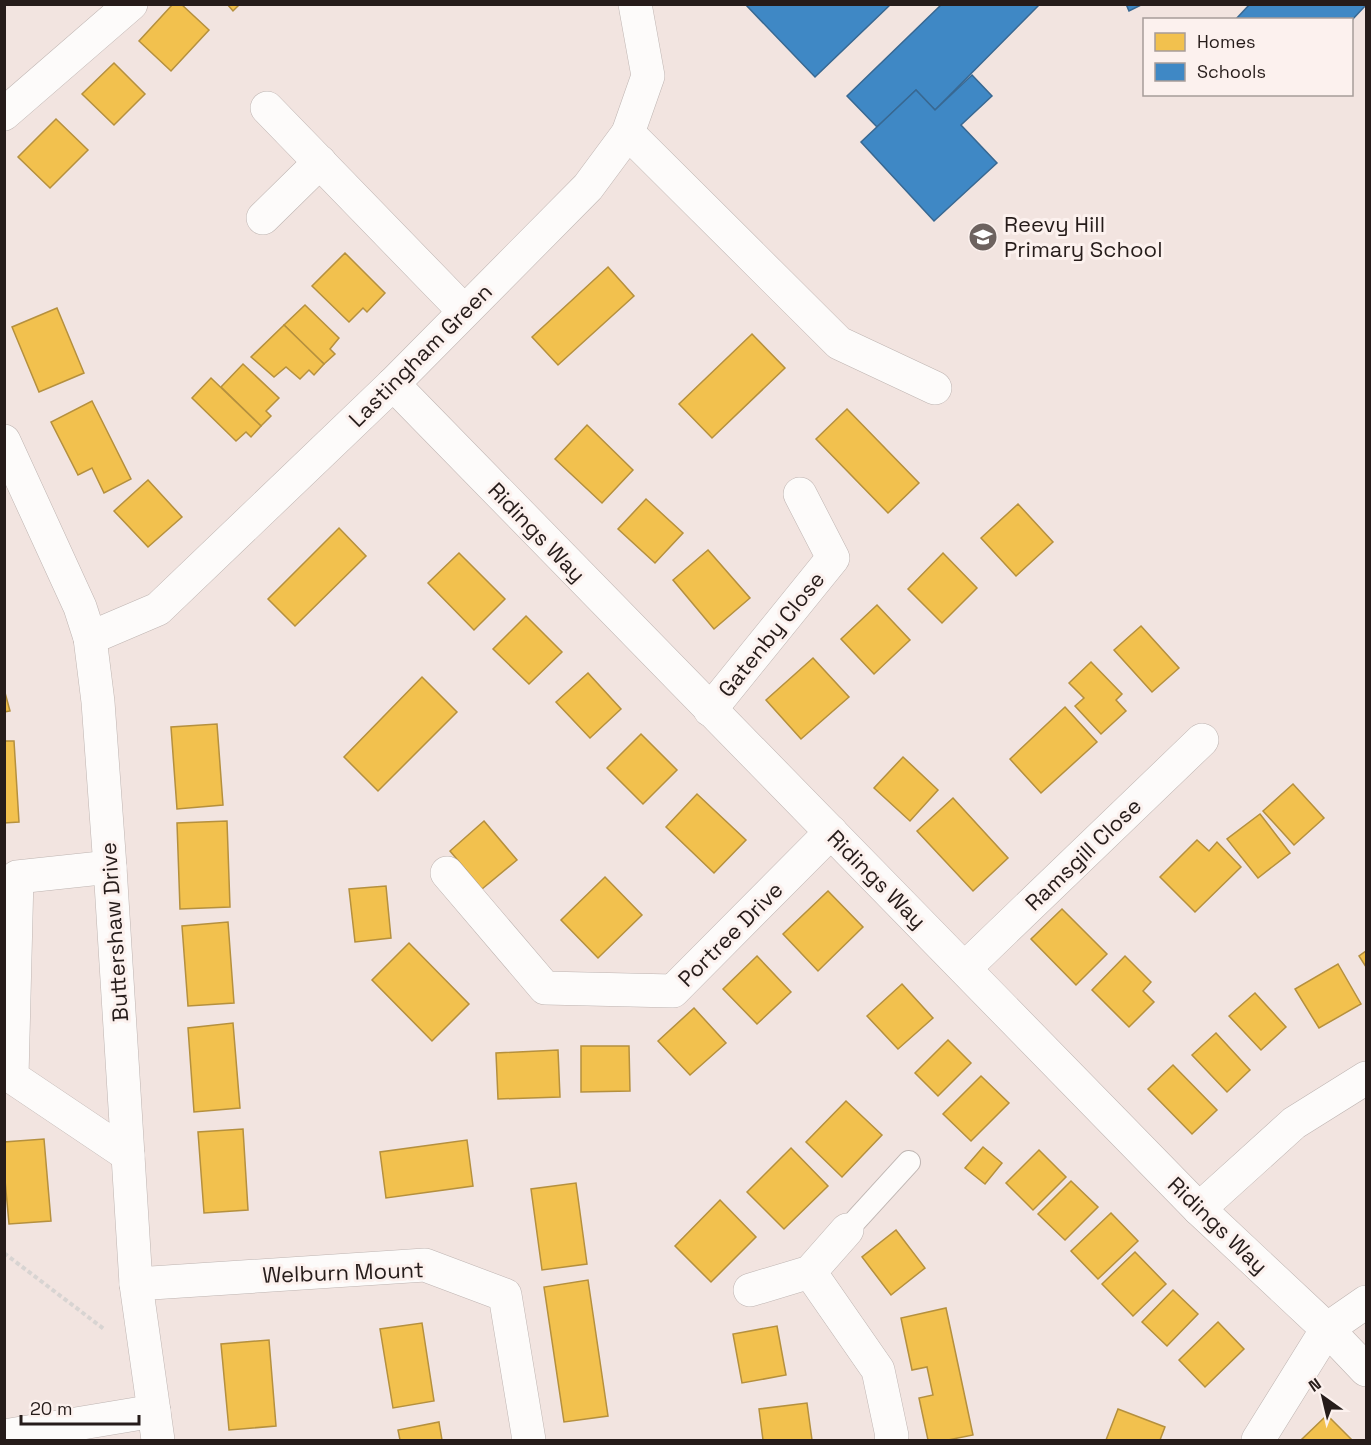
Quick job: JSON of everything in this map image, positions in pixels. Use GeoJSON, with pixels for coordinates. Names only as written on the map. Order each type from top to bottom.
{"type":"FeatureCollection","features":[{"type":"Feature","properties":{"kind":"street"},"geometry":{"type":"LineString","coordinates":[[4,114],[131,4]]}},
{"type":"Feature","properties":{"kind":"street","name":"Lastingham Green"},"geometry":{"type":"LineString","coordinates":[[90,638],[158,609],[393,384],[588,187],[628,133],[648,76],[635,4]]}},
{"type":"Feature","properties":{"kind":"street"},"geometry":{"type":"LineString","coordinates":[[267,108],[464,311]]}},
{"type":"Feature","properties":{"kind":"street"},"geometry":{"type":"LineString","coordinates":[[628,133],[839,343],[935,388]]}},
{"type":"Feature","properties":{"kind":"street"},"geometry":{"type":"LineString","coordinates":[[263,218],[320,162]]}},
{"type":"Feature","properties":{"kind":"street","name":"Ridings Way"},"geometry":{"type":"LineString","coordinates":[[393,384],[1199,1209],[1327,1329],[1366,1370]]}},
{"type":"Feature","properties":{"kind":"street","name":"Buttershaw Drive"},"geometry":{"type":"LineString","coordinates":[[4,441],[80,607],[90,638],[98,702],[110,867],[136,1284],[156,1426]]}},
{"type":"Feature","properties":{"kind":"street","name":"Gatenby Close"},"geometry":{"type":"LineString","coordinates":[[710,710],[833,558],[800,494]]}},
{"type":"Feature","properties":{"kind":"street","name":"Ramsgill Close"},"geometry":{"type":"LineString","coordinates":[[965,968],[1202,740]]}},
{"type":"Feature","properties":{"kind":"street","name":"Portree Drive"},"geometry":{"type":"LineString","coordinates":[[447,873],[545,987],[673,991],[831,832]]}},
{"type":"Feature","properties":{"kind":"street"},"geometry":{"type":"LineString","coordinates":[[110,867],[17,877],[12,1077],[128,1155]]}},
{"type":"Feature","properties":{"kind":"street"},"geometry":{"type":"LineString","coordinates":[[1199,1209],[1294,1123],[1366,1078]]}},
{"type":"Feature","properties":{"kind":"street"},"geometry":{"type":"LineString","coordinates":[[750,1290],[810,1272],[847,1230]]}},
{"type":"Feature","properties":{"kind":"street","name":"Welburn Mount"},"geometry":{"type":"LineString","coordinates":[[136,1284],[425,1264],[505,1295],[529,1440]]}},
{"type":"Feature","properties":{"kind":"street"},"geometry":{"type":"LineString","coordinates":[[810,1272],[878,1370],[891,1440]]}},
{"type":"Feature","properties":{"kind":"street"},"geometry":{"type":"LineString","coordinates":[[1258,1440],[1327,1329],[1366,1302]]}},
{"type":"Feature","properties":{"kind":"street"},"geometry":{"type":"LineString","coordinates":[[4,1436],[156,1426]]}},
{"type":"Feature","properties":{"kind":"lane"},"geometry":{"type":"LineString","coordinates":[[847,1230],[909,1162]]}},
{"type":"Feature","properties":{"kind":"path"},"geometry":{"type":"LineString","coordinates":[[4,1252],[147,1362]]}},
{"type":"Feature","properties":{"kind":"building: Homes"},"geometry":{"type":"Polygon","coordinates":[[[173,4],[181,4],[209,30],[171,71],[139,41],[173,4]]]}},
{"type":"Feature","properties":{"kind":"building: Homes"},"geometry":{"type":"Polygon","coordinates":[[[227,4],[240,4],[233,11],[227,4]]]}},
{"type":"Feature","properties":{"kind":"building: Homes"},"geometry":{"type":"Polygon","coordinates":[[[114,63],[145,94],[114,125],[82,94],[114,63]]]}},
{"type":"Feature","properties":{"kind":"building: Homes"},"geometry":{"type":"Polygon","coordinates":[[[56,119],[88,150],[50,188],[18,157],[56,119]]]}},
{"type":"Feature","properties":{"kind":"building: Homes"},"geometry":{"type":"Polygon","coordinates":[[[345,253],[385,293],[367,312],[363,308],[349,322],[312,286],[345,253]]]}},
{"type":"Feature","properties":{"kind":"building: Homes"},"geometry":{"type":"Polygon","coordinates":[[[608,267],[634,296],[558,365],[532,337],[608,267]]]}},
{"type":"Feature","properties":{"kind":"building: Homes"},"geometry":{"type":"Polygon","coordinates":[[[305,305],[339,338],[330,349],[335,354],[324,364],[284,325],[305,305]]]}},
{"type":"Feature","properties":{"kind":"building: Homes"},"geometry":{"type":"Polygon","coordinates":[[[57,308],[84,373],[39,392],[12,327],[57,308]]]}},
{"type":"Feature","properties":{"kind":"building: Homes"},"geometry":{"type":"Polygon","coordinates":[[[284,325],[324,364],[314,375],[309,370],[300,379],[286,367],[274,377],[251,357],[284,325]]]}},
{"type":"Feature","properties":{"kind":"building: Homes"},"geometry":{"type":"Polygon","coordinates":[[[752,334],[785,368],[712,438],[679,404],[752,334]]]}},
{"type":"Feature","properties":{"kind":"building: Homes"},"geometry":{"type":"Polygon","coordinates":[[[243,364],[279,398],[266,411],[271,416],[261,426],[221,387],[243,364]]]}},
{"type":"Feature","properties":{"kind":"building: Homes"},"geometry":{"type":"Polygon","coordinates":[[[211,378],[261,426],[251,437],[246,432],[236,441],[192,398],[211,378]]]}},
{"type":"Feature","properties":{"kind":"building: Homes"},"geometry":{"type":"Polygon","coordinates":[[[92,401],[131,479],[104,493],[92,468],[78,475],[51,422],[92,401]]]}},
{"type":"Feature","properties":{"kind":"building: Homes"},"geometry":{"type":"Polygon","coordinates":[[[847,409],[919,483],[888,513],[816,439],[847,409]]]}},
{"type":"Feature","properties":{"kind":"building: Homes"},"geometry":{"type":"Polygon","coordinates":[[[587,425],[633,470],[602,503],[555,459],[587,425]]]}},
{"type":"Feature","properties":{"kind":"building: Homes"},"geometry":{"type":"Polygon","coordinates":[[[148,480],[182,517],[148,547],[114,511],[148,480]]]}},
{"type":"Feature","properties":{"kind":"building: Homes"},"geometry":{"type":"Polygon","coordinates":[[[646,499],[683,533],[655,563],[618,529],[646,499]]]}},
{"type":"Feature","properties":{"kind":"building: Homes"},"geometry":{"type":"Polygon","coordinates":[[[1018,504],[1053,542],[1016,576],[981,538],[1018,504]]]}},
{"type":"Feature","properties":{"kind":"building: Homes"},"geometry":{"type":"Polygon","coordinates":[[[339,528],[366,556],[295,626],[268,599],[339,528]]]}},
{"type":"Feature","properties":{"kind":"building: Homes"},"geometry":{"type":"Polygon","coordinates":[[[708,550],[750,598],[714,629],[673,580],[708,550]]]}},
{"type":"Feature","properties":{"kind":"building: Homes"},"geometry":{"type":"Polygon","coordinates":[[[459,553],[505,599],[474,630],[428,583],[459,553]]]}},
{"type":"Feature","properties":{"kind":"building: Homes"},"geometry":{"type":"Polygon","coordinates":[[[943,553],[977,588],[942,623],[908,589],[943,553]]]}},
{"type":"Feature","properties":{"kind":"building: Homes"},"geometry":{"type":"Polygon","coordinates":[[[877,605],[910,640],[874,674],[841,639],[877,605]]]}},
{"type":"Feature","properties":{"kind":"building: Homes"},"geometry":{"type":"Polygon","coordinates":[[[526,616],[562,652],[529,684],[493,649],[526,616]]]}},
{"type":"Feature","properties":{"kind":"building: Homes"},"geometry":{"type":"Polygon","coordinates":[[[1141,626],[1179,668],[1152,692],[1114,650],[1141,626]]]}},
{"type":"Feature","properties":{"kind":"building: Homes"},"geometry":{"type":"Polygon","coordinates":[[[813,658],[849,697],[801,739],[766,700],[813,658]]]}},
{"type":"Feature","properties":{"kind":"building: Homes"},"geometry":{"type":"Polygon","coordinates":[[[1091,662],[1122,694],[1116,700],[1126,711],[1101,734],[1075,706],[1084,698],[1069,683],[1091,662]]]}},
{"type":"Feature","properties":{"kind":"building: Homes"},"geometry":{"type":"Polygon","coordinates":[[[588,673],[621,709],[590,738],[556,702],[588,673]]]}},
{"type":"Feature","properties":{"kind":"building: Homes"},"geometry":{"type":"Polygon","coordinates":[[[422,677],[457,712],[378,791],[344,757],[422,677]]]}},
{"type":"Feature","properties":{"kind":"building: Homes"},"geometry":{"type":"Polygon","coordinates":[[[4,689],[10,711],[4,712],[4,689]]]}},
{"type":"Feature","properties":{"kind":"building: Homes"},"geometry":{"type":"Polygon","coordinates":[[[1065,707],[1097,742],[1041,793],[1010,759],[1065,707]]]}},
{"type":"Feature","properties":{"kind":"building: Homes"},"geometry":{"type":"Polygon","coordinates":[[[217,724],[223,805],[177,809],[171,727],[217,724]]]}},
{"type":"Feature","properties":{"kind":"building: Homes"},"geometry":{"type":"Polygon","coordinates":[[[641,734],[677,770],[643,804],[607,768],[641,734]]]}},
{"type":"Feature","properties":{"kind":"building: Homes"},"geometry":{"type":"Polygon","coordinates":[[[4,741],[14,741],[19,822],[4,823],[4,741]]]}},
{"type":"Feature","properties":{"kind":"building: Homes"},"geometry":{"type":"Polygon","coordinates":[[[903,757],[938,790],[910,821],[874,788],[903,757]]]}},
{"type":"Feature","properties":{"kind":"building: Homes"},"geometry":{"type":"Polygon","coordinates":[[[1293,784],[1324,818],[1294,845],[1263,811],[1293,784]]]}},
{"type":"Feature","properties":{"kind":"building: Homes"},"geometry":{"type":"Polygon","coordinates":[[[697,794],[746,840],[714,873],[666,827],[697,794]]]}},
{"type":"Feature","properties":{"kind":"building: Homes"},"geometry":{"type":"Polygon","coordinates":[[[953,798],[1008,858],[973,891],[917,831],[953,798]]]}},
{"type":"Feature","properties":{"kind":"building: Homes"},"geometry":{"type":"Polygon","coordinates":[[[1260,814],[1290,853],[1258,878],[1227,839],[1260,814]]]}},
{"type":"Feature","properties":{"kind":"building: Homes"},"geometry":{"type":"Polygon","coordinates":[[[227,821],[230,907],[180,909],[177,823],[227,821]]]}},
{"type":"Feature","properties":{"kind":"building: Homes"},"geometry":{"type":"Polygon","coordinates":[[[484,821],[517,860],[482,889],[450,851],[484,821]]]}},
{"type":"Feature","properties":{"kind":"building: Homes"},"geometry":{"type":"Polygon","coordinates":[[[1197,840],[1209,851],[1217,842],[1241,867],[1195,912],[1160,877],[1197,840]]]}},
{"type":"Feature","properties":{"kind":"building: Homes"},"geometry":{"type":"Polygon","coordinates":[[[605,877],[642,915],[598,958],[561,920],[605,877]]]}},
{"type":"Feature","properties":{"kind":"building: Homes"},"geometry":{"type":"Polygon","coordinates":[[[386,886],[391,938],[355,942],[349,889],[386,886]]]}},
{"type":"Feature","properties":{"kind":"building: Homes"},"geometry":{"type":"Polygon","coordinates":[[[828,891],[863,927],[818,971],[783,934],[828,891]]]}},
{"type":"Feature","properties":{"kind":"building: Homes"},"geometry":{"type":"Polygon","coordinates":[[[1062,909],[1107,954],[1076,985],[1031,939],[1062,909]]]}},
{"type":"Feature","properties":{"kind":"building: Homes"},"geometry":{"type":"Polygon","coordinates":[[[228,922],[234,1003],[188,1006],[182,926],[228,922]]]}},
{"type":"Feature","properties":{"kind":"building: Homes"},"geometry":{"type":"Polygon","coordinates":[[[409,943],[469,1004],[432,1041],[372,980],[409,943]]]}},
{"type":"Feature","properties":{"kind":"building: Homes"},"geometry":{"type":"Polygon","coordinates":[[[1366,951],[1366,967],[1359,956],[1366,951]]]}},
{"type":"Feature","properties":{"kind":"building: Homes"},"geometry":{"type":"Polygon","coordinates":[[[757,956],[791,992],[757,1024],[723,989],[757,956]]]}},
{"type":"Feature","properties":{"kind":"building: Homes"},"geometry":{"type":"Polygon","coordinates":[[[1125,956],[1151,982],[1143,991],[1154,1002],[1129,1027],[1092,990],[1125,956]]]}},
{"type":"Feature","properties":{"kind":"building: Homes"},"geometry":{"type":"Polygon","coordinates":[[[1338,964],[1361,1004],[1319,1028],[1295,989],[1338,964]]]}},
{"type":"Feature","properties":{"kind":"building: Homes"},"geometry":{"type":"Polygon","coordinates":[[[902,984],[933,1018],[898,1049],[867,1016],[902,984]]]}},
{"type":"Feature","properties":{"kind":"building: Homes"},"geometry":{"type":"Polygon","coordinates":[[[1255,993],[1286,1027],[1261,1050],[1229,1016],[1255,993]]]}},
{"type":"Feature","properties":{"kind":"building: Homes"},"geometry":{"type":"Polygon","coordinates":[[[694,1008],[726,1043],[690,1075],[658,1041],[694,1008]]]}},
{"type":"Feature","properties":{"kind":"building: Homes"},"geometry":{"type":"Polygon","coordinates":[[[233,1023],[240,1108],[194,1112],[188,1028],[233,1023]]]}},
{"type":"Feature","properties":{"kind":"building: Homes"},"geometry":{"type":"Polygon","coordinates":[[[1216,1033],[1250,1070],[1227,1092],[1192,1055],[1216,1033]]]}},
{"type":"Feature","properties":{"kind":"building: Homes"},"geometry":{"type":"Polygon","coordinates":[[[948,1040],[971,1063],[938,1096],[915,1073],[948,1040]]]}},
{"type":"Feature","properties":{"kind":"building: Homes"},"geometry":{"type":"Polygon","coordinates":[[[581,1046],[629,1046],[630,1091],[581,1092],[581,1046]]]}},
{"type":"Feature","properties":{"kind":"building: Homes"},"geometry":{"type":"Polygon","coordinates":[[[558,1050],[560,1097],[498,1099],[496,1053],[558,1050]]]}},
{"type":"Feature","properties":{"kind":"building: Homes"},"geometry":{"type":"Polygon","coordinates":[[[1173,1065],[1217,1110],[1192,1134],[1148,1089],[1173,1065]]]}},
{"type":"Feature","properties":{"kind":"building: Homes"},"geometry":{"type":"Polygon","coordinates":[[[981,1076],[1009,1103],[971,1141],[943,1114],[981,1076]]]}},
{"type":"Feature","properties":{"kind":"building: Homes"},"geometry":{"type":"Polygon","coordinates":[[[846,1101],[882,1135],[842,1177],[806,1142],[846,1101]]]}},
{"type":"Feature","properties":{"kind":"building: Homes"},"geometry":{"type":"Polygon","coordinates":[[[243,1129],[248,1210],[204,1213],[198,1132],[243,1129]]]}},
{"type":"Feature","properties":{"kind":"building: Homes"},"geometry":{"type":"Polygon","coordinates":[[[44,1139],[51,1221],[9,1224],[4,1142],[44,1139]]]}},
{"type":"Feature","properties":{"kind":"building: Homes"},"geometry":{"type":"Polygon","coordinates":[[[467,1140],[473,1186],[386,1198],[380,1152],[467,1140]]]}},
{"type":"Feature","properties":{"kind":"building: Homes"},"geometry":{"type":"Polygon","coordinates":[[[983,1147],[1002,1163],[985,1184],[965,1168],[983,1147]]]}},
{"type":"Feature","properties":{"kind":"building: Homes"},"geometry":{"type":"Polygon","coordinates":[[[791,1148],[828,1186],[784,1229],[747,1192],[791,1148]]]}},
{"type":"Feature","properties":{"kind":"building: Homes"},"geometry":{"type":"Polygon","coordinates":[[[1039,1150],[1066,1177],[1033,1210],[1006,1183],[1039,1150]]]}},
{"type":"Feature","properties":{"kind":"building: Homes"},"geometry":{"type":"Polygon","coordinates":[[[1071,1181],[1098,1207],[1065,1240],[1038,1214],[1071,1181]]]}},
{"type":"Feature","properties":{"kind":"building: Homes"},"geometry":{"type":"Polygon","coordinates":[[[576,1183],[587,1264],[542,1270],[531,1189],[576,1183]]]}},
{"type":"Feature","properties":{"kind":"building: Homes"},"geometry":{"type":"Polygon","coordinates":[[[720,1200],[756,1237],[711,1282],[675,1246],[720,1200]]]}},
{"type":"Feature","properties":{"kind":"building: Homes"},"geometry":{"type":"Polygon","coordinates":[[[1111,1213],[1138,1241],[1098,1279],[1071,1251],[1111,1213]]]}},
{"type":"Feature","properties":{"kind":"building: Homes"},"geometry":{"type":"Polygon","coordinates":[[[896,1230],[925,1268],[891,1295],[862,1257],[896,1230]]]}},
{"type":"Feature","properties":{"kind":"building: Homes"},"geometry":{"type":"Polygon","coordinates":[[[1135,1252],[1166,1284],[1133,1316],[1102,1284],[1135,1252]]]}},
{"type":"Feature","properties":{"kind":"building: Homes"},"geometry":{"type":"Polygon","coordinates":[[[588,1280],[608,1416],[564,1422],[544,1287],[588,1280]]]}},
{"type":"Feature","properties":{"kind":"building: Homes"},"geometry":{"type":"Polygon","coordinates":[[[1173,1290],[1198,1314],[1167,1346],[1142,1322],[1173,1290]]]}},
{"type":"Feature","properties":{"kind":"building: Homes"},"geometry":{"type":"Polygon","coordinates":[[[946,1308],[973,1435],[948,1440],[928,1440],[919,1398],[933,1395],[927,1367],[912,1370],[901,1318],[946,1308]]]}},
{"type":"Feature","properties":{"kind":"building: Homes"},"geometry":{"type":"Polygon","coordinates":[[[1218,1322],[1244,1349],[1205,1387],[1179,1360],[1218,1322]]]}},
{"type":"Feature","properties":{"kind":"building: Homes"},"geometry":{"type":"Polygon","coordinates":[[[422,1323],[434,1401],[393,1408],[380,1329],[422,1323]]]}},
{"type":"Feature","properties":{"kind":"building: Homes"},"geometry":{"type":"Polygon","coordinates":[[[777,1326],[786,1375],[742,1383],[733,1334],[777,1326]]]}},
{"type":"Feature","properties":{"kind":"building: Homes"},"geometry":{"type":"Polygon","coordinates":[[[269,1340],[276,1426],[229,1430],[221,1344],[269,1340]]]}},
{"type":"Feature","properties":{"kind":"building: Homes"},"geometry":{"type":"Polygon","coordinates":[[[807,1403],[812,1440],[763,1440],[759,1409],[807,1403]]]}},
{"type":"Feature","properties":{"kind":"building: Homes"},"geometry":{"type":"Polygon","coordinates":[[[1118,1409],[1165,1427],[1160,1440],[1106,1440],[1118,1409]]]}},
{"type":"Feature","properties":{"kind":"building: Homes"},"geometry":{"type":"Polygon","coordinates":[[[1327,1415],[1352,1440],[1301,1440],[1327,1415]]]}},
{"type":"Feature","properties":{"kind":"building: Homes"},"geometry":{"type":"Polygon","coordinates":[[[439,1422],[442,1440],[400,1440],[398,1430],[439,1422]]]}},
{"type":"Feature","properties":{"kind":"building: Schools"},"geometry":{"type":"Polygon","coordinates":[[[745,4],[891,4],[815,77],[745,4]]]}},
{"type":"Feature","properties":{"kind":"building: Schools"},"geometry":{"type":"Polygon","coordinates":[[[942,4],[1040,4],[935,110],[916,90],[877,127],[847,96],[942,4]]]}},
{"type":"Feature","properties":{"kind":"building: Schools"},"geometry":{"type":"Polygon","coordinates":[[[1126,4],[1143,4],[1129,11],[1126,4]]]}},
{"type":"Feature","properties":{"kind":"building: Schools"},"geometry":{"type":"Polygon","coordinates":[[[1250,4],[1366,4],[1353,19],[1237,18],[1250,4]]]}},
{"type":"Feature","properties":{"kind":"building: Schools"},"geometry":{"type":"Polygon","coordinates":[[[972,75],[992,96],[961,125],[997,163],[934,221],[861,142],[916,90],[935,110],[972,75]]]}},
{"type":"Feature","properties":{"kind":"place","name":"Reevy Hill Primary School"},"geometry":{"type":"Point","coordinates":[983,237]}}]}
